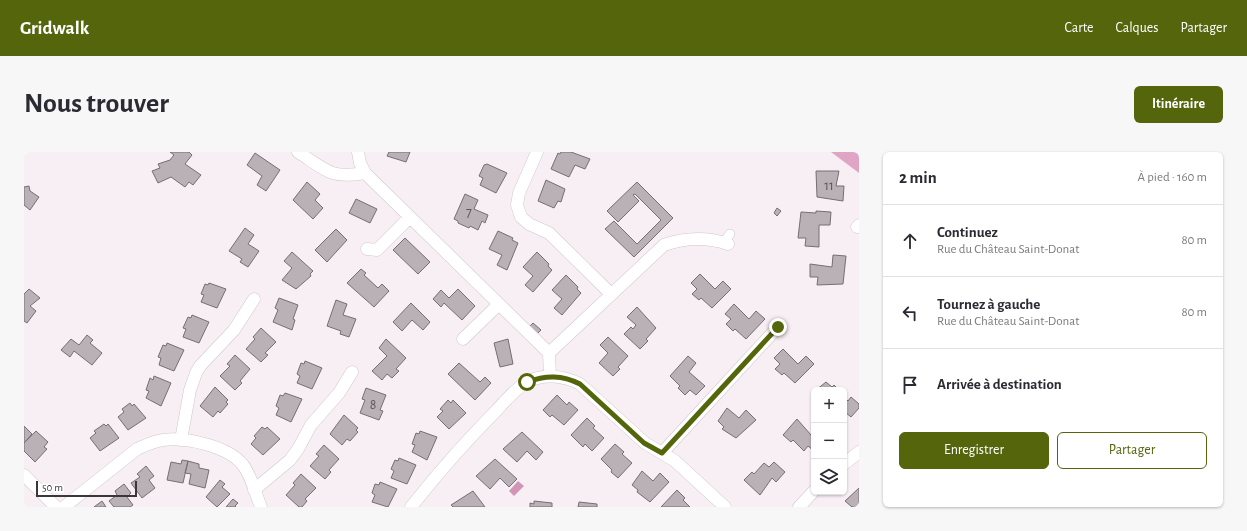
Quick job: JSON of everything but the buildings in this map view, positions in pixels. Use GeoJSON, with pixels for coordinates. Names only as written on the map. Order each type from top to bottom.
{"type":"FeatureCollection","features":[{"type":"Feature","properties":{"kind":"street"},"geometry":{"type":"LineString","coordinates":[[298,152],[326,170],[339,176],[365,173]]}},
{"type":"Feature","properties":{"kind":"street"},"geometry":{"type":"LineString","coordinates":[[358,152],[360,163],[365,173],[498,305],[549,353],[550,376]]}},
{"type":"Feature","properties":{"kind":"street"},"geometry":{"type":"LineString","coordinates":[[537,152],[517,200],[521,217],[529,224],[552,236],[611,294]]}},
{"type":"Feature","properties":{"kind":"street"},"geometry":{"type":"LineString","coordinates":[[366,248],[377,250],[410,218]]}},
{"type":"Feature","properties":{"kind":"street"},"geometry":{"type":"LineString","coordinates":[[549,353],[664,245],[677,241],[695,239],[727,240]]}},
{"type":"Feature","properties":{"kind":"street"},"geometry":{"type":"LineString","coordinates":[[181,440],[190,390],[196,373],[200,366],[238,325],[254,298]]}},
{"type":"Feature","properties":{"kind":"street"},"geometry":{"type":"LineString","coordinates":[[463,339],[498,305]]}},
{"type":"Feature","properties":{"kind":"street"},"geometry":{"type":"LineString","coordinates":[[662,453],[778,327]]}},
{"type":"Feature","properties":{"kind":"street"},"geometry":{"type":"LineString","coordinates":[[254,490],[290,460],[298,450],[311,425],[339,393],[352,372]]}},
{"type":"Feature","properties":{"kind":"street"},"geometry":{"type":"LineString","coordinates":[[411,507],[464,443],[515,391],[527,382],[550,376],[568,378],[580,384],[644,443],[675,461],[725,507]]}},
{"type":"Feature","properties":{"kind":"street"},"geometry":{"type":"LineString","coordinates":[[64,507],[137,449],[150,443],[164,440],[181,440],[217,448],[227,451],[236,457],[249,475],[261,507]]}},
{"type":"Feature","properties":{"kind":"street"},"geometry":{"type":"LineString","coordinates":[[847,462],[859,452]]}},
{"type":"Feature","properties":{"kind":"street"},"geometry":{"type":"LineString","coordinates":[[24,475],[56,507]]}},
{"type":"Feature","properties":{"kind":"street"},"geometry":{"type":"LineString","coordinates":[[799,507],[811,494]]}},
{"type":"Feature","properties":{"kind":"shaded area"},"geometry":{"type":"Polygon","coordinates":[[[831,152],[859,152],[859,173],[831,152]]]}},
{"type":"Feature","properties":{"kind":"shaded area"},"geometry":{"type":"Polygon","coordinates":[[[518,481],[524,486],[514,496],[509,491],[518,481]]]}},
{"type":"Feature","properties":{"kind":"route"},"geometry":{"type":"LineString","coordinates":[[527,382],[550,376],[568,378],[580,384],[644,443],[662,453],[778,327]]}}]}
